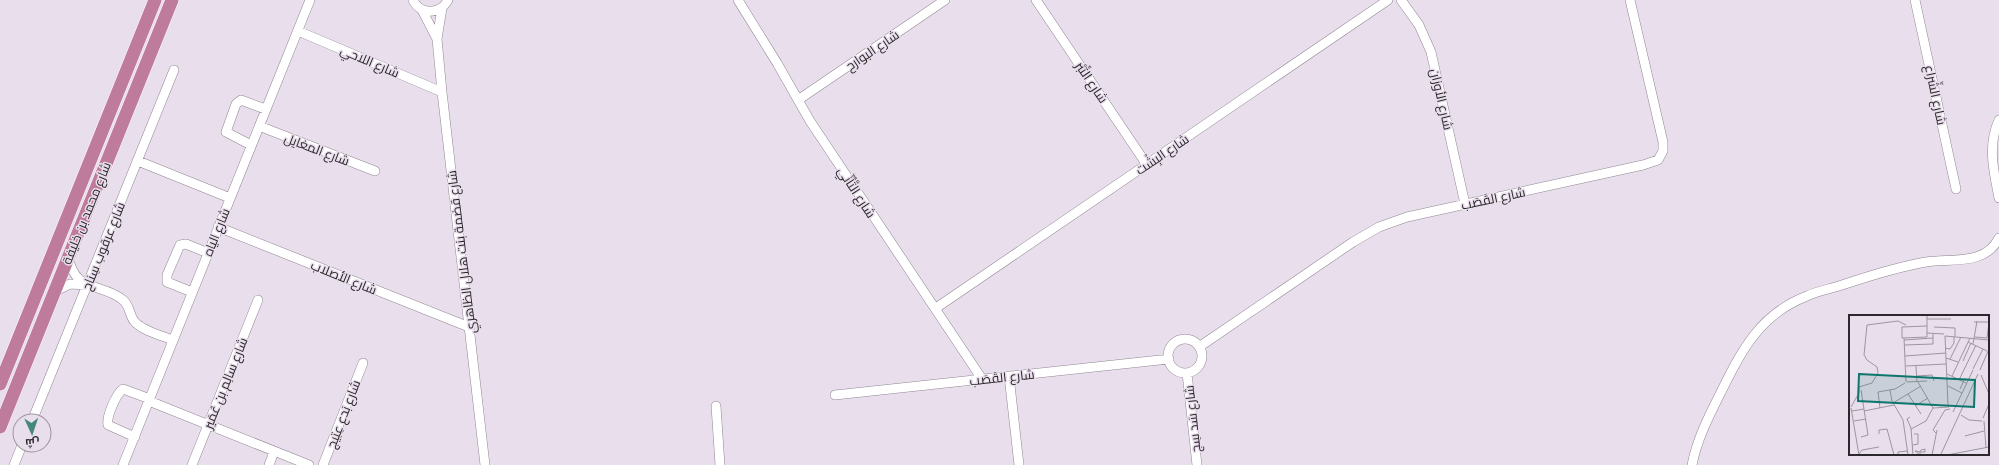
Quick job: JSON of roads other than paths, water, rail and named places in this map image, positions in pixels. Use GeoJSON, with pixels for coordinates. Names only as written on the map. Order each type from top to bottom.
{"type":"FeatureCollection","features":[{"type":"Feature","properties":{"kind":"highway","name":"شارع محمد بن خليفة"},"geometry":{"type":"LineString","coordinates":[[0,384],[155,0]]}},
{"type":"Feature","properties":{"kind":"highway","name":"شارع محمد بن خليفة"},"geometry":{"type":"LineString","coordinates":[[0,427],[172,0]]}},
{"type":"Feature","properties":{"kind":"street","name":"شارع الياه"},"geometry":{"type":"LineString","coordinates":[[123,465],[310,0]]}},
{"type":"Feature","properties":{"kind":"street","name":"شارع قضمة بنت هلال الظاهري"},"geometry":{"type":"LineString","coordinates":[[412,0],[422,10],[438,39]]}},
{"type":"Feature","properties":{"kind":"street","name":"شارع التَّأنِّي"},"geometry":{"type":"LineString","coordinates":[[738,0],[798,100],[864,205],[936,308],[982,379]]}},
{"type":"Feature","properties":{"kind":"street","name":"شارع البوارح"},"geometry":{"type":"LineString","coordinates":[[798,100],[945,0]]}},
{"type":"Feature","properties":{"kind":"street","name":"شارع التِّبْر"},"geometry":{"type":"LineString","coordinates":[[1036,0],[1147,165]]}},
{"type":"Feature","properties":{"kind":"street","name":"شارع البِشْت"},"geometry":{"type":"LineString","coordinates":[[936,308],[1388,0]]}},
{"type":"Feature","properties":{"kind":"street","name":"شارع الأوزان"},"geometry":{"type":"LineString","coordinates":[[1402,0],[1419,25],[1431,52],[1465,204]]}},
{"type":"Feature","properties":{"kind":"street","name":"شارع القَصَب"},"geometry":{"type":"LineString","coordinates":[[1199,347],[1366,234],[1379,227],[1407,217],[1643,165],[1658,160],[1663,151],[1663,142],[1630,0]]}},
{"type":"Feature","properties":{"kind":"street","name":"شارع الشِّراع"},"geometry":{"type":"LineString","coordinates":[[1915,0],[1956,189]]}},
{"type":"Feature","properties":{"kind":"street"},"geometry":{"type":"LineString","coordinates":[[422,10],[429,12],[447,3]]}},
{"type":"Feature","properties":{"kind":"street","name":"شارع قضمة بنت هلال الظاهري"},"geometry":{"type":"LineString","coordinates":[[447,3],[438,39],[442,92],[485,465]]}},
{"type":"Feature","properties":{"kind":"street","name":"شارع اللاحي"},"geometry":{"type":"LineString","coordinates":[[298,30],[442,92]]}},
{"type":"Feature","properties":{"kind":"street","name":"شارع عرقوب سِناح"},"geometry":{"type":"LineString","coordinates":[[35,413],[174,70]]}},
{"type":"Feature","properties":{"kind":"street"},"geometry":{"type":"LineString","coordinates":[[251,145],[226,132],[236,104],[241,100],[266,109]]}},
{"type":"Feature","properties":{"kind":"street"},"geometry":{"type":"LineString","coordinates":[[1999,120],[1993,138],[1992,154],[1999,198]]}},
{"type":"Feature","properties":{"kind":"street","name":"شارع المغايل"},"geometry":{"type":"LineString","coordinates":[[259,126],[376,171]]}},
{"type":"Feature","properties":{"kind":"street"},"geometry":{"type":"LineString","coordinates":[[138,161],[230,198]]}},
{"type":"Feature","properties":{"kind":"street","name":"شارع الأصلاب"},"geometry":{"type":"LineString","coordinates":[[218,227],[469,327]]}},
{"type":"Feature","properties":{"kind":"street"},"geometry":{"type":"LineString","coordinates":[[1692,465],[1697,446],[1708,418],[1741,353],[1752,335],[1776,313],[1807,296],[1892,269],[1926,262],[1979,257],[1989,251],[1999,238]]}},
{"type":"Feature","properties":{"kind":"street"},"geometry":{"type":"LineString","coordinates":[[192,292],[167,282],[166,275],[180,245],[186,244],[208,253]]}},
{"type":"Feature","properties":{"kind":"street"},"geometry":{"type":"LineString","coordinates":[[68,256],[74,273],[87,285]]}},
{"type":"Feature","properties":{"kind":"street"},"geometry":{"type":"LineString","coordinates":[[54,292],[70,284],[87,285],[120,298],[127,306],[133,320],[137,325],[172,340]]}},
{"type":"Feature","properties":{"kind":"street","name":"شارع سالِم بن عُمَير"},"geometry":{"type":"LineString","coordinates":[[192,465],[258,300]]}},
{"type":"Feature","properties":{"kind":"street"},"geometry":{"type":"LineString","coordinates":[[1186,339],[1192,340],[1199,347],[1201,352],[1200,363],[1192,371],[1187,373],[1177,370],[1170,364],[1170,349],[1177,342],[1186,339]]}},
{"type":"Feature","properties":{"kind":"street","name":"شارع القَصَب"},"geometry":{"type":"LineString","coordinates":[[835,395],[1169,359]]}},
{"type":"Feature","properties":{"kind":"street","name":"شارع بَدع عِتِيج"},"geometry":{"type":"LineString","coordinates":[[323,465],[363,363]]}},
{"type":"Feature","properties":{"kind":"street","name":"شارع سَد سِج"},"geometry":{"type":"LineString","coordinates":[[1187,373],[1197,465]]}},
{"type":"Feature","properties":{"kind":"street"},"geometry":{"type":"LineString","coordinates":[[1009,376],[1019,465]]}},
{"type":"Feature","properties":{"kind":"street"},"geometry":{"type":"LineString","coordinates":[[135,437],[108,426],[108,419],[120,392],[123,389],[274,452],[309,465]]}},
{"type":"Feature","properties":{"kind":"street"},"geometry":{"type":"LineString","coordinates":[[716,406],[720,465]]}},
{"type":"Feature","properties":{"kind":"street"},"geometry":{"type":"LineString","coordinates":[[269,465],[274,452]]}},
{"type":"Feature","properties":{"kind":"street"},"geometry":{"type":"LineString","coordinates":[[14,465],[19,453]]}}]}
